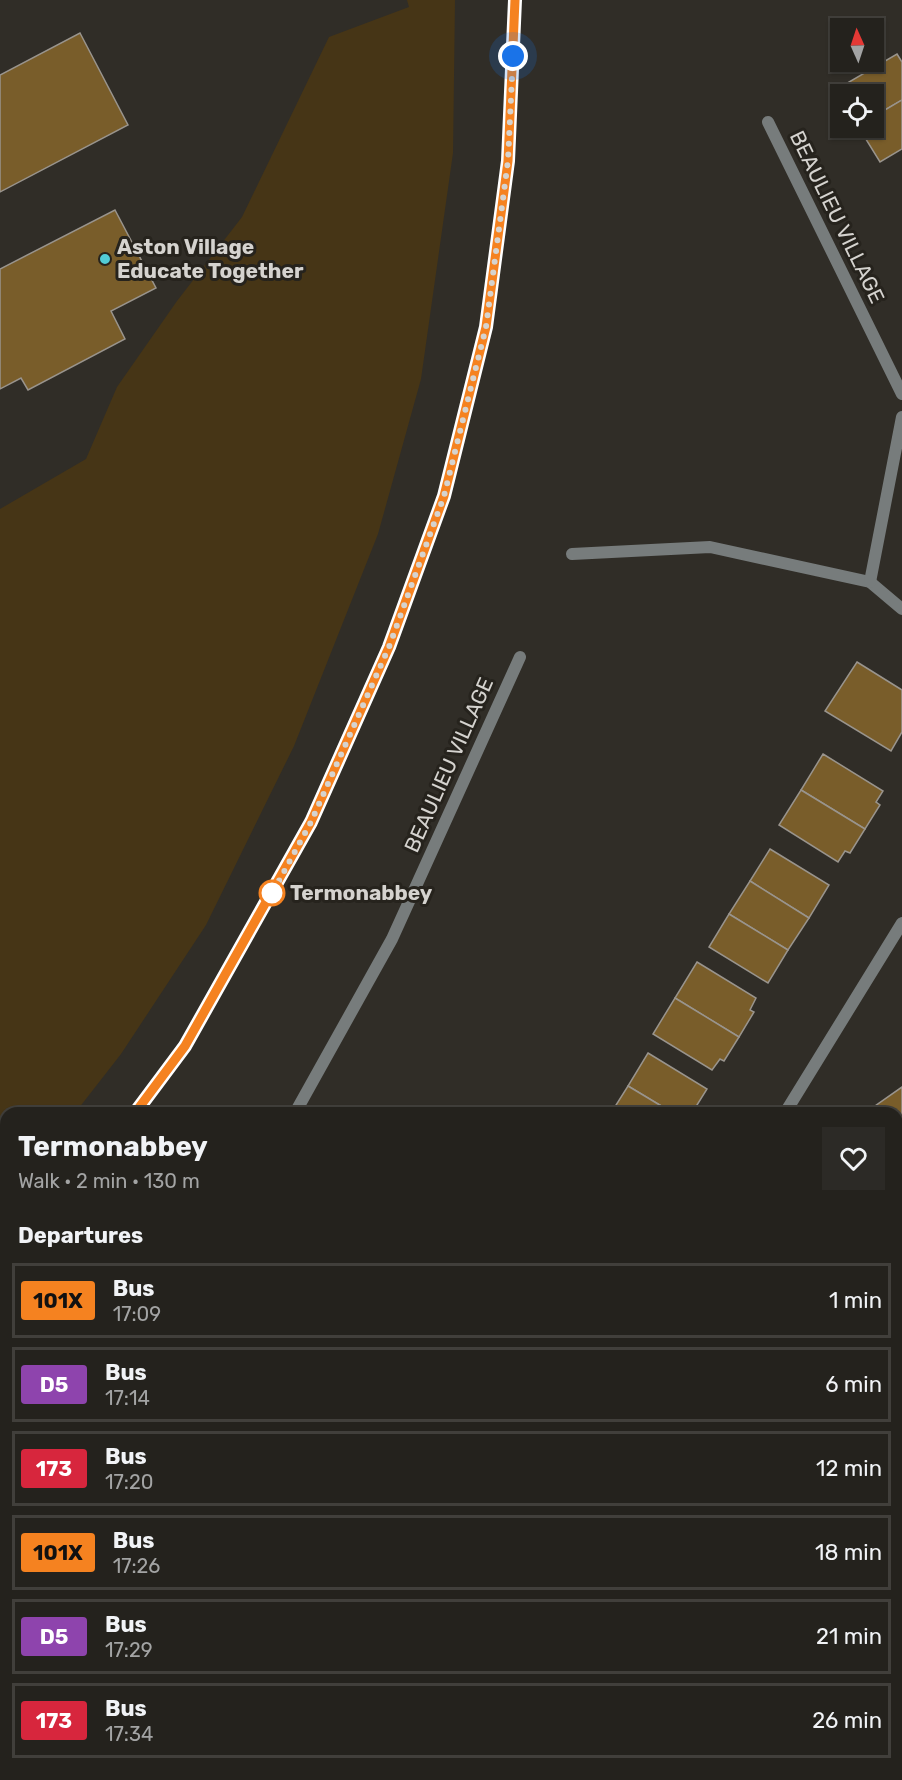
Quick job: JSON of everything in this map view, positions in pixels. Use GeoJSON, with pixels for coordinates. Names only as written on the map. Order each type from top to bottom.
{"type":"FeatureCollection","features":[{"type":"Feature","properties":{"kind":"street"},"geometry":{"type":"LineString","coordinates":[[139,1107],[185,1046],[311,822],[389,647],[444,496],[486,327],[508,161],[515,0]]}},
{"type":"Feature","properties":{"kind":"street","name":"BEAULIEU VILLAGE"},"geometry":{"type":"LineString","coordinates":[[768,122],[902,394]]}},
{"type":"Feature","properties":{"kind":"street"},"geometry":{"type":"LineString","coordinates":[[870,582],[902,417]]}},
{"type":"Feature","properties":{"kind":"street"},"geometry":{"type":"LineString","coordinates":[[572,554],[710,547],[870,582],[902,609]]}},
{"type":"Feature","properties":{"kind":"street","name":"BEAULIEU VILLAGE"},"geometry":{"type":"LineString","coordinates":[[299,1107],[392,939],[520,657]]}},
{"type":"Feature","properties":{"kind":"street"},"geometry":{"type":"LineString","coordinates":[[789,1107],[902,923]]}},
{"type":"Feature","properties":{"kind":"shaded area"},"geometry":{"type":"Polygon","coordinates":[[[407,0],[455,0],[453,153],[421,379],[378,534],[294,746],[206,925],[121,1054],[80,1107],[0,1107],[0,509],[86,459],[117,387],[177,301],[242,217],[329,37],[409,7],[407,0]]]}},
{"type":"Feature","properties":{"kind":"building"},"geometry":{"type":"Polygon","coordinates":[[[80,33],[128,125],[0,192],[0,75],[80,33]]]}},
{"type":"Feature","properties":{"kind":"building"},"geometry":{"type":"Polygon","coordinates":[[[897,54],[902,62],[902,100],[884,111],[884,84],[846,84],[866,72],[884,72],[884,62],[897,54]]]}},
{"type":"Feature","properties":{"kind":"building"},"geometry":{"type":"Polygon","coordinates":[[[902,100],[902,149],[880,162],[865,138],[884,138],[884,111],[902,100]]]}},
{"type":"Feature","properties":{"kind":"building"},"geometry":{"type":"Polygon","coordinates":[[[115,210],[156,288],[111,311],[125,339],[28,390],[21,378],[0,389],[0,269],[115,210]]]}},
{"type":"Feature","properties":{"kind":"building"},"geometry":{"type":"Polygon","coordinates":[[[857,662],[902,690],[902,732],[891,751],[825,711],[857,662]]]}},
{"type":"Feature","properties":{"kind":"building"},"geometry":{"type":"Polygon","coordinates":[[[823,754],[883,791],[876,802],[880,805],[865,829],[801,790],[823,754]]]}},
{"type":"Feature","properties":{"kind":"building"},"geometry":{"type":"Polygon","coordinates":[[[801,790],[865,829],[850,853],[845,851],[838,862],[779,825],[801,790]]]}},
{"type":"Feature","properties":{"kind":"building"},"geometry":{"type":"Polygon","coordinates":[[[770,849],[829,885],[809,918],[750,881],[770,849]]]}},
{"type":"Feature","properties":{"kind":"building"},"geometry":{"type":"Polygon","coordinates":[[[750,881],[809,918],[788,950],[729,914],[750,881]]]}},
{"type":"Feature","properties":{"kind":"building"},"geometry":{"type":"Polygon","coordinates":[[[729,914],[788,950],[768,983],[709,947],[729,914]]]}},
{"type":"Feature","properties":{"kind":"building"},"geometry":{"type":"Polygon","coordinates":[[[697,962],[756,998],[750,1010],[754,1012],[739,1037],[675,998],[697,962]]]}},
{"type":"Feature","properties":{"kind":"building"},"geometry":{"type":"Polygon","coordinates":[[[675,998],[739,1037],[724,1061],[720,1059],[712,1070],[653,1034],[675,998]]]}},
{"type":"Feature","properties":{"kind":"building"},"geometry":{"type":"Polygon","coordinates":[[[648,1053],[707,1089],[696,1107],[663,1107],[628,1086],[648,1053]]]}},
{"type":"Feature","properties":{"kind":"building"},"geometry":{"type":"Polygon","coordinates":[[[628,1086],[663,1107],[615,1107],[628,1086]]]}},
{"type":"Feature","properties":{"kind":"building"},"geometry":{"type":"Polygon","coordinates":[[[902,1087],[902,1107],[874,1107],[902,1087]]]}},
{"type":"Feature","properties":{"kind":"bus line","name":"101X"},"geometry":{"type":"LineString","coordinates":[[139,1107],[185,1046],[311,822],[389,647],[444,496],[486,327],[508,161],[515,0]]}},
{"type":"Feature","properties":{"kind":"place","name":"Aston Village Educate Together"},"geometry":{"type":"Point","coordinates":[105,259]}},
{"type":"Feature","properties":{"kind":"place","name":"Termonabbey"},"geometry":{"type":"Point","coordinates":[272,893]}},
{"type":"Feature","properties":{"kind":"route"},"geometry":{"type":"LineString","coordinates":[[272,893],[268,901],[311,822],[389,647],[444,496],[486,327],[508,161],[513,56]]}}]}
